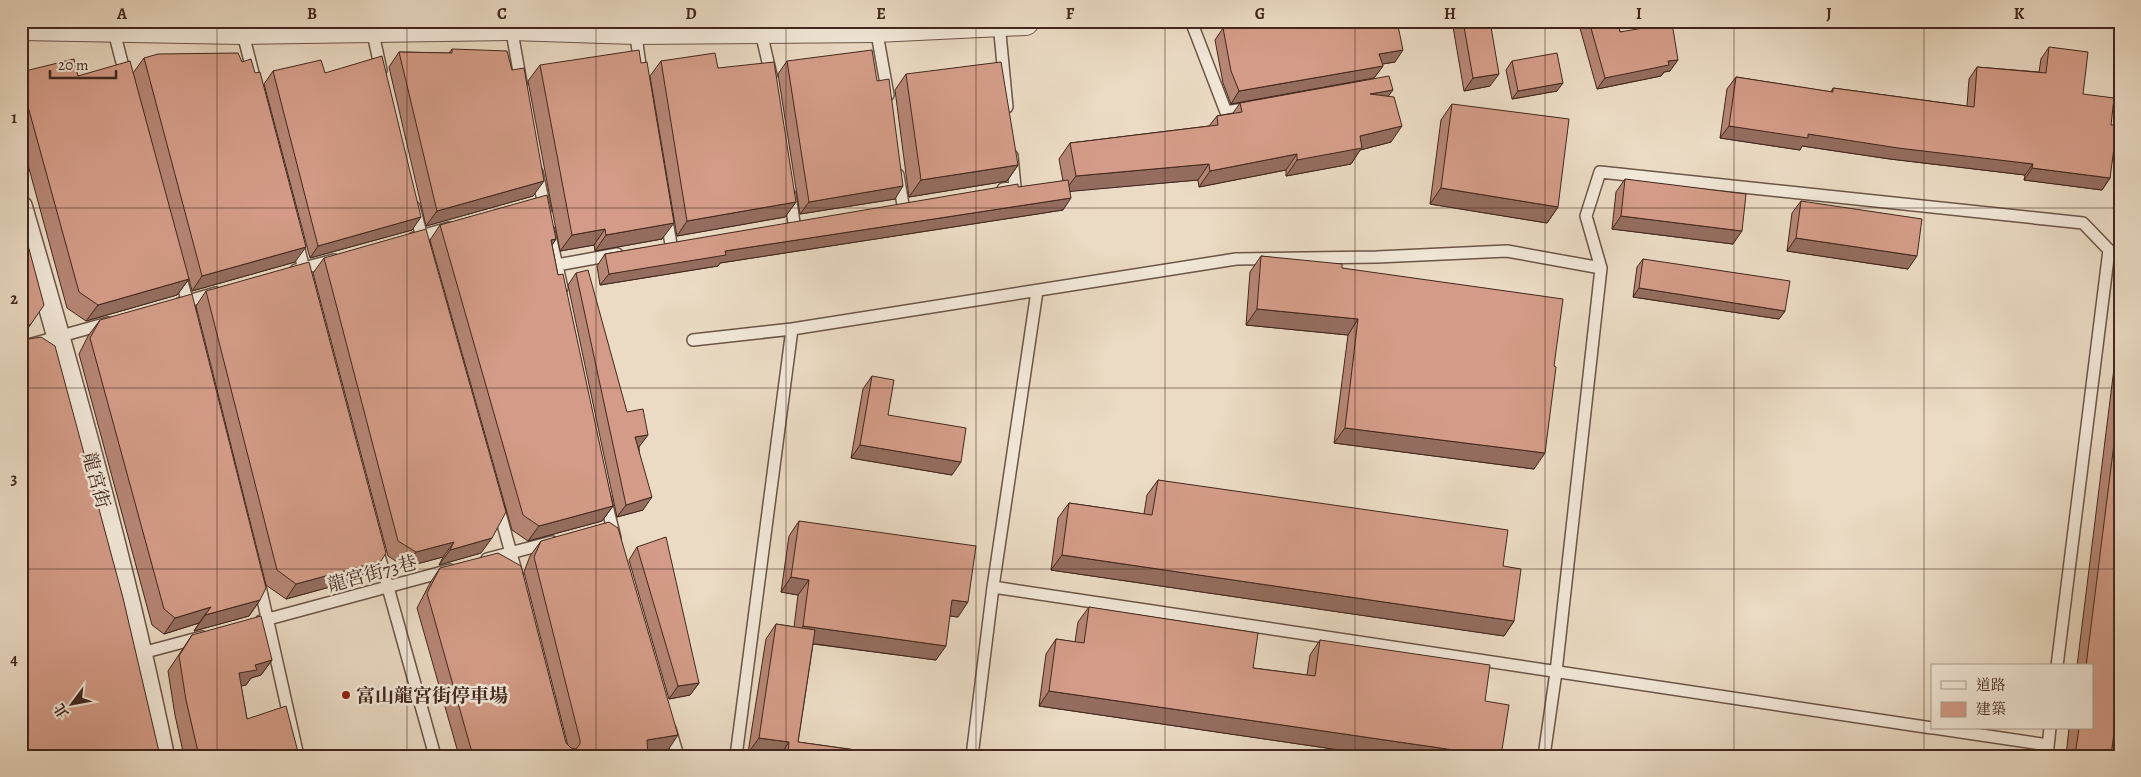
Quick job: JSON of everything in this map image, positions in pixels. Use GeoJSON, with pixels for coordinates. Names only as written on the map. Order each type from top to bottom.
{"type":"FeatureCollection","features":[{"type":"Feature","properties":{"kind":"street"},"geometry":{"type":"LineString","coordinates":[[21,26],[227,27],[316,25],[372,29],[511,26],[876,28],[1012,22]]}},
{"type":"Feature","properties":{"kind":"street","name":"龍宮街"},"geometry":{"type":"LineString","coordinates":[[21,207],[59,337],[142,653],[164,756]]}},
{"type":"Feature","properties":{"kind":"lane"},"geometry":{"type":"LineString","coordinates":[[1191,21],[1226,112],[1264,105]]}},
{"type":"Feature","properties":{"kind":"lane"},"geometry":{"type":"LineString","coordinates":[[1009,120],[1012,22]]}},
{"type":"Feature","properties":{"kind":"lane"},"geometry":{"type":"LineString","coordinates":[[511,26],[523,94]]}},
{"type":"Feature","properties":{"kind":"lane"},"geometry":{"type":"LineString","coordinates":[[635,26],[643,80]]}},
{"type":"Feature","properties":{"kind":"lane"},"geometry":{"type":"LineString","coordinates":[[112,27],[130,93]]}},
{"type":"Feature","properties":{"kind":"lane"},"geometry":{"type":"LineString","coordinates":[[227,27],[257,87]]}},
{"type":"Feature","properties":{"kind":"lane"},"geometry":{"type":"LineString","coordinates":[[760,28],[772,82]]}},
{"type":"Feature","properties":{"kind":"lane"},"geometry":{"type":"LineString","coordinates":[[876,28],[889,106]]}},
{"type":"Feature","properties":{"kind":"lane"},"geometry":{"type":"LineString","coordinates":[[372,29],[385,85]]}},
{"type":"Feature","properties":{"kind":"lane"},"geometry":{"type":"LineString","coordinates":[[987,192],[1015,187],[1011,148]]}},
{"type":"Feature","properties":{"kind":"lane"},"geometry":{"type":"LineString","coordinates":[[535,162],[538,202],[557,265],[565,303]]}},
{"type":"Feature","properties":{"kind":"lane"},"geometry":{"type":"LineString","coordinates":[[897,165],[903,205]]}},
{"type":"Feature","properties":{"kind":"lane"},"geometry":{"type":"LineString","coordinates":[[1544,756],[1556,672],[1601,268],[1586,216],[1600,172],[2083,223],[2109,250],[2057,664]]}},
{"type":"Feature","properties":{"kind":"lane"},"geometry":{"type":"LineString","coordinates":[[788,185],[794,223]]}},
{"type":"Feature","properties":{"kind":"lane"},"geometry":{"type":"LineString","coordinates":[[412,198],[427,255]]}},
{"type":"Feature","properties":{"kind":"lane"},"geometry":{"type":"LineString","coordinates":[[664,205],[671,244]]}},
{"type":"Feature","properties":{"kind":"lane"},"geometry":{"type":"LineString","coordinates":[[403,241],[458,225]]}},
{"type":"Feature","properties":{"kind":"lane"},"geometry":{"type":"LineString","coordinates":[[294,230],[309,287]]}},
{"type":"Feature","properties":{"kind":"lane"},"geometry":{"type":"LineString","coordinates":[[557,265],[633,251]]}},
{"type":"Feature","properties":{"kind":"lane"},"geometry":{"type":"LineString","coordinates":[[693,340],[792,329],[1236,259],[1377,257],[1507,251],[1601,268]]}},
{"type":"Feature","properties":{"kind":"lane"},"geometry":{"type":"LineString","coordinates":[[286,273],[349,256]]}},
{"type":"Feature","properties":{"kind":"lane"},"geometry":{"type":"LineString","coordinates":[[177,263],[192,320]]}},
{"type":"Feature","properties":{"kind":"lane"},"geometry":{"type":"LineString","coordinates":[[169,306],[223,291]]}},
{"type":"Feature","properties":{"kind":"lane"},"geometry":{"type":"LineString","coordinates":[[972,756],[993,587],[1037,291]]}},
{"type":"Feature","properties":{"kind":"lane"},"geometry":{"type":"LineString","coordinates":[[21,346],[123,319]]}},
{"type":"Feature","properties":{"kind":"lane"},"geometry":{"type":"LineString","coordinates":[[736,756],[792,329]]}},
{"type":"Feature","properties":{"kind":"lane"},"geometry":{"type":"LineString","coordinates":[[603,487],[607,527],[617,545]]}},
{"type":"Feature","properties":{"kind":"lane"},"geometry":{"type":"LineString","coordinates":[[495,495],[518,582]]}},
{"type":"Feature","properties":{"kind":"lane"},"geometry":{"type":"LineString","coordinates":[[375,538],[435,756]]}},
{"type":"Feature","properties":{"kind":"lane","name":"龍宮街73巷"},"geometry":{"type":"LineString","coordinates":[[250,624],[566,538]]}},
{"type":"Feature","properties":{"kind":"lane"},"geometry":{"type":"LineString","coordinates":[[256,571],[298,756]]}},
{"type":"Feature","properties":{"kind":"lane"},"geometry":{"type":"LineString","coordinates":[[993,587],[1931,728]]}},
{"type":"Feature","properties":{"kind":"lane"},"geometry":{"type":"LineString","coordinates":[[142,653],[214,634]]}},
{"type":"Feature","properties":{"kind":"lane"},"geometry":{"type":"LineString","coordinates":[[666,718],[678,756]]}},
{"type":"Feature","properties":{"kind":"lane"},"geometry":{"type":"LineString","coordinates":[[1943,730],[2047,750],[2050,730]]}},
{"type":"Feature","properties":{"kind":"building"},"geometry":{"type":"Polygon","coordinates":[[[1250,21],[1397,21],[1403,50],[1379,54],[1383,66],[1239,91],[1231,71],[1223,28],[1250,21]]]}},
{"type":"Feature","properties":{"kind":"building"},"geometry":{"type":"Polygon","coordinates":[[[1463,21],[1490,21],[1499,74],[1473,78],[1463,21]]]}},
{"type":"Feature","properties":{"kind":"building"},"geometry":{"type":"Polygon","coordinates":[[[1589,21],[1618,21],[1620,32],[1672,23],[1678,60],[1668,61],[1669,65],[1605,78],[1589,21]]]}},
{"type":"Feature","properties":{"kind":"building"},"geometry":{"type":"Polygon","coordinates":[[[2049,47],[2088,52],[2083,94],[2114,98],[2111,125],[2117,125],[2110,178],[2032,168],[2033,164],[1898,148],[1808,134],[1808,138],[1729,126],[1736,77],[1833,92],[1833,88],[1974,107],[1977,67],[2046,73],[2049,47]]]}},
{"type":"Feature","properties":{"kind":"building"},"geometry":{"type":"Polygon","coordinates":[[[452,49],[507,51],[512,70],[524,68],[544,181],[437,211],[399,52],[452,53],[452,49]]]}},
{"type":"Feature","properties":{"kind":"building"},"geometry":{"type":"Polygon","coordinates":[[[639,50],[641,63],[647,62],[674,223],[606,235],[605,229],[572,235],[540,65],[639,50]]]}},
{"type":"Feature","properties":{"kind":"building"},"geometry":{"type":"Polygon","coordinates":[[[872,50],[877,81],[889,79],[903,186],[809,202],[787,61],[872,50]]]}},
{"type":"Feature","properties":{"kind":"building"},"geometry":{"type":"Polygon","coordinates":[[[238,53],[242,62],[251,59],[255,73],[260,72],[306,247],[202,276],[144,58],[158,54],[238,53]]]}},
{"type":"Feature","properties":{"kind":"building"},"geometry":{"type":"Polygon","coordinates":[[[715,53],[718,68],[774,62],[796,202],[687,221],[661,61],[715,53]]]}},
{"type":"Feature","properties":{"kind":"building"},"geometry":{"type":"Polygon","coordinates":[[[1557,53],[1563,83],[1518,91],[1512,61],[1557,53]]]}},
{"type":"Feature","properties":{"kind":"building"},"geometry":{"type":"Polygon","coordinates":[[[382,56],[421,217],[318,246],[273,71],[321,60],[325,73],[382,56]]]}},
{"type":"Feature","properties":{"kind":"building"},"geometry":{"type":"Polygon","coordinates":[[[74,59],[78,76],[130,61],[189,279],[98,305],[79,292],[21,81],[21,72],[74,59]]]}},
{"type":"Feature","properties":{"kind":"building"},"geometry":{"type":"Polygon","coordinates":[[[1001,62],[1018,165],[921,180],[906,74],[1001,62]]]}},
{"type":"Feature","properties":{"kind":"building"},"geometry":{"type":"Polygon","coordinates":[[[1389,76],[1393,90],[1370,94],[1394,97],[1402,126],[1360,136],[1362,148],[1297,160],[1297,154],[1210,171],[1209,164],[1076,176],[1070,143],[1218,125],[1217,116],[1242,112],[1240,103],[1389,76]]]}},
{"type":"Feature","properties":{"kind":"building"},"geometry":{"type":"Polygon","coordinates":[[[1452,104],[1569,119],[1558,207],[1441,188],[1452,104]]]}},
{"type":"Feature","properties":{"kind":"building"},"geometry":{"type":"Polygon","coordinates":[[[1625,179],[1746,194],[1742,231],[1621,216],[1625,179]]]}},
{"type":"Feature","properties":{"kind":"building"},"geometry":{"type":"Polygon","coordinates":[[[1068,180],[1071,198],[725,251],[726,255],[609,274],[605,254],[1018,184],[1018,187],[1068,180]]]}},
{"type":"Feature","properties":{"kind":"building"},"geometry":{"type":"Polygon","coordinates":[[[547,195],[556,239],[551,240],[558,275],[563,274],[613,506],[539,526],[523,515],[440,225],[547,195]]]}},
{"type":"Feature","properties":{"kind":"building"},"geometry":{"type":"Polygon","coordinates":[[[1801,201],[1922,219],[1917,256],[1796,238],[1801,201]]]}},
{"type":"Feature","properties":{"kind":"building"},"geometry":{"type":"Polygon","coordinates":[[[21,219],[44,305],[31,324],[26,327],[24,333],[29,339],[41,337],[55,346],[123,598],[160,756],[21,756],[21,219]]]}},
{"type":"Feature","properties":{"kind":"building"},"geometry":{"type":"Polygon","coordinates":[[[426,229],[506,512],[492,538],[450,550],[454,542],[416,552],[398,541],[324,258],[426,229]]]}},
{"type":"Feature","properties":{"kind":"building"},"geometry":{"type":"Polygon","coordinates":[[[1261,256],[1342,264],[1342,268],[1563,299],[1545,453],[1345,428],[1358,319],[1257,309],[1261,256]]]}},
{"type":"Feature","properties":{"kind":"building"},"geometry":{"type":"Polygon","coordinates":[[[1643,259],[1790,281],[1785,311],[1639,288],[1643,259]]]}},
{"type":"Feature","properties":{"kind":"building"},"geometry":{"type":"Polygon","coordinates":[[[309,262],[386,553],[381,561],[296,584],[277,570],[206,291],[309,262]]]}},
{"type":"Feature","properties":{"kind":"building"},"geometry":{"type":"Polygon","coordinates":[[[588,270],[627,412],[643,409],[648,435],[635,437],[652,497],[626,505],[576,273],[588,270]]]}},
{"type":"Feature","properties":{"kind":"building"},"geometry":{"type":"Polygon","coordinates":[[[192,294],[266,588],[260,600],[205,615],[211,607],[175,618],[164,609],[90,338],[100,320],[192,294]]]}},
{"type":"Feature","properties":{"kind":"building"},"geometry":{"type":"Polygon","coordinates":[[[872,376],[894,380],[888,415],[966,428],[961,462],[860,445],[872,376]]]}},
{"type":"Feature","properties":{"kind":"building"},"geometry":{"type":"Polygon","coordinates":[[[2120,396],[2120,684],[2111,756],[2075,756],[2079,730],[2094,730],[2094,664],[2086,664],[2120,396]]]}},
{"type":"Feature","properties":{"kind":"building"},"geometry":{"type":"Polygon","coordinates":[[[1158,480],[1508,530],[1503,566],[1521,569],[1514,621],[1062,555],[1069,503],[1152,515],[1158,480]]]}},
{"type":"Feature","properties":{"kind":"building"},"geometry":{"type":"Polygon","coordinates":[[[799,521],[976,546],[968,602],[952,600],[946,646],[803,626],[809,580],[791,577],[799,521]]]}},
{"type":"Feature","properties":{"kind":"building"},"geometry":{"type":"Polygon","coordinates":[[[609,522],[618,528],[678,735],[647,740],[648,756],[473,756],[427,593],[440,568],[498,553],[521,566],[566,743],[571,748],[576,749],[580,744],[580,740],[534,557],[541,541],[609,522]]]}},
{"type":"Feature","properties":{"kind":"building"},"geometry":{"type":"Polygon","coordinates":[[[666,537],[699,683],[678,686],[637,547],[666,537]]]}},
{"type":"Feature","properties":{"kind":"building"},"geometry":{"type":"Polygon","coordinates":[[[1089,607],[1258,633],[1253,668],[1315,676],[1320,640],[1490,665],[1485,701],[1509,705],[1501,756],[1049,691],[1056,639],[1084,643],[1089,607]]]}},
{"type":"Feature","properties":{"kind":"building"},"geometry":{"type":"Polygon","coordinates":[[[261,616],[272,660],[255,665],[257,670],[239,673],[247,719],[286,706],[299,756],[199,756],[186,700],[179,656],[192,635],[261,616]]]}},
{"type":"Feature","properties":{"kind":"building"},"geometry":{"type":"Polygon","coordinates":[[[776,624],[815,630],[798,742],[899,756],[788,756],[789,742],[759,738],[776,624]]]}},
{"type":"Feature","properties":{"kind":"place","name":"富山龍宮街停車場"},"geometry":{"type":"Point","coordinates":[346,695]}}]}
